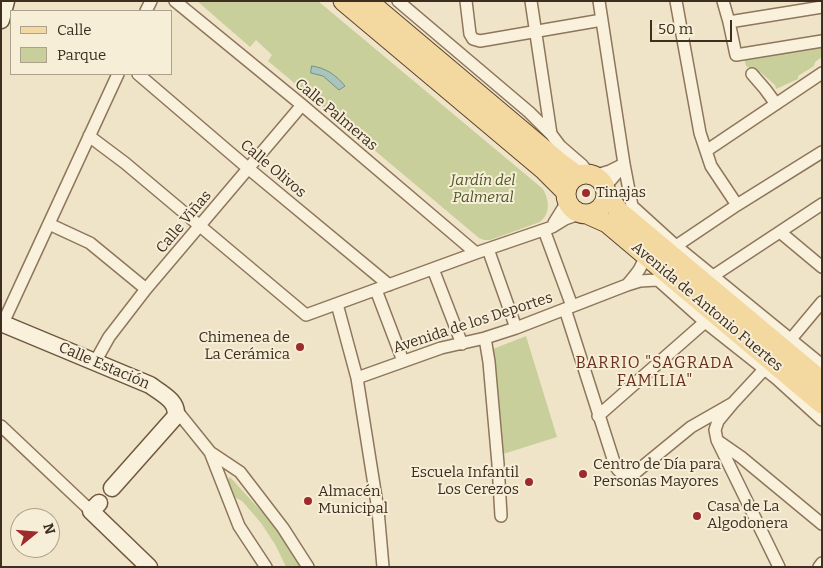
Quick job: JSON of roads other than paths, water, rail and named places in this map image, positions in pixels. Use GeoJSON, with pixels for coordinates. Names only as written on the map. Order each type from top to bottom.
{"type":"FeatureCollection","features":[{"type":"Feature","properties":{"kind":"main road"},"geometry":{"type":"LineString","coordinates":[[1,20],[6,1]]}},
{"type":"Feature","properties":{"kind":"main road","name":"Avenida de Antonio Fuertes"},"geometry":{"type":"LineString","coordinates":[[343,1],[544,170],[575,206],[607,223],[645,255],[665,279],[777,355],[822,381]]}},
{"type":"Feature","properties":{"kind":"main road","name":"Avenida de Antonio Fuertes"},"geometry":{"type":"LineString","coordinates":[[368,1],[558,161],[594,182],[620,212],[777,355],[822,404]]}},
{"type":"Feature","properties":{"kind":"main road"},"geometry":{"type":"LineString","coordinates":[[570,182],[594,182],[605,200],[599,210],[575,206],[570,182]]}},
{"type":"Feature","properties":{"kind":"main road","name":"Calle Estación"},"geometry":{"type":"LineString","coordinates":[[2,323],[150,385],[168,398],[177,411]]}},
{"type":"Feature","properties":{"kind":"main road"},"geometry":{"type":"LineString","coordinates":[[112,488],[169,425],[177,411]]}},
{"type":"Feature","properties":{"kind":"main road"},"geometry":{"type":"LineString","coordinates":[[95,507],[149,567]]}},
{"type":"Feature","properties":{"kind":"street","name":"Calle Palmeras"},"geometry":{"type":"LineString","coordinates":[[175,1],[302,105],[476,253]]}},
{"type":"Feature","properties":{"kind":"street","name":"Avenida de Antonio Fuertes"},"geometry":{"type":"LineString","coordinates":[[398,1],[529,112],[560,146],[582,165],[594,182]]}},
{"type":"Feature","properties":{"kind":"street"},"geometry":{"type":"LineString","coordinates":[[466,1],[470,34],[473,39],[480,41],[602,20]]}},
{"type":"Feature","properties":{"kind":"street"},"geometry":{"type":"LineString","coordinates":[[531,1],[551,134]]}},
{"type":"Feature","properties":{"kind":"street"},"geometry":{"type":"LineString","coordinates":[[594,182],[624,164],[599,1]]}},
{"type":"Feature","properties":{"kind":"street"},"geometry":{"type":"LineString","coordinates":[[676,1],[700,133],[711,166],[738,205]]}},
{"type":"Feature","properties":{"kind":"street"},"geometry":{"type":"LineString","coordinates":[[723,1],[736,55],[822,41]]}},
{"type":"Feature","properties":{"kind":"street"},"geometry":{"type":"LineString","coordinates":[[729,22],[822,7]]}},
{"type":"Feature","properties":{"kind":"street"},"geometry":{"type":"LineString","coordinates":[[706,152],[822,73]]}},
{"type":"Feature","properties":{"kind":"street"},"geometry":{"type":"LineString","coordinates":[[752,74],[776,104]]}},
{"type":"Feature","properties":{"kind":"street"},"geometry":{"type":"LineString","coordinates":[[2,323],[118,75]]}},
{"type":"Feature","properties":{"kind":"street","name":"Calle Olivos"},"geometry":{"type":"LineString","coordinates":[[139,75],[249,169],[390,285]]}},
{"type":"Feature","properties":{"kind":"street","name":"Calle Viñas"},"geometry":{"type":"LineString","coordinates":[[95,362],[110,337],[146,289],[302,105]]}},
{"type":"Feature","properties":{"kind":"street"},"geometry":{"type":"LineString","coordinates":[[89,136],[126,163],[306,315],[548,228],[565,219],[575,206]]}},
{"type":"Feature","properties":{"kind":"street"},"geometry":{"type":"LineString","coordinates":[[676,246],[738,205],[820,156]]}},
{"type":"Feature","properties":{"kind":"street","name":"Avenida de Antonio Fuertes"},"geometry":{"type":"LineString","coordinates":[[624,164],[632,206],[713,276],[777,355],[777,379],[822,420]]}},
{"type":"Feature","properties":{"kind":"street"},"geometry":{"type":"LineString","coordinates":[[713,276],[822,204]]}},
{"type":"Feature","properties":{"kind":"street"},"geometry":{"type":"LineString","coordinates":[[548,228],[575,206]]}},
{"type":"Feature","properties":{"kind":"street"},"geometry":{"type":"LineString","coordinates":[[49,224],[90,242],[146,289]]}},
{"type":"Feature","properties":{"kind":"street"},"geometry":{"type":"LineString","coordinates":[[548,228],[598,416],[617,470],[623,474],[636,472],[691,427],[733,403]]}},
{"type":"Feature","properties":{"kind":"street"},"geometry":{"type":"LineString","coordinates":[[780,232],[822,267]]}},
{"type":"Feature","properties":{"kind":"street"},"geometry":{"type":"LineString","coordinates":[[488,249],[516,328]]}},
{"type":"Feature","properties":{"kind":"street"},"geometry":{"type":"LineString","coordinates":[[627,285],[639,272],[645,255]]}},
{"type":"Feature","properties":{"kind":"street"},"geometry":{"type":"LineString","coordinates":[[433,269],[462,344]]}},
{"type":"Feature","properties":{"kind":"street","name":"Avenida de Antonio Fuertes"},"geometry":{"type":"LineString","coordinates":[[665,279],[706,322],[777,355],[822,365]]}},
{"type":"Feature","properties":{"kind":"street","name":"Avenida de los Deportes"},"geometry":{"type":"LineString","coordinates":[[357,378],[441,348],[485,338],[516,328],[627,285],[640,281],[665,279]]}},
{"type":"Feature","properties":{"kind":"street"},"geometry":{"type":"LineString","coordinates":[[376,290],[403,361]]}},
{"type":"Feature","properties":{"kind":"street"},"geometry":{"type":"LineString","coordinates":[[779,567],[717,440],[715,430],[718,421],[733,403],[822,302]]}},
{"type":"Feature","properties":{"kind":"street"},"geometry":{"type":"LineString","coordinates":[[337,304],[357,378],[378,510],[383,567]]}},
{"type":"Feature","properties":{"kind":"street"},"geometry":{"type":"LineString","coordinates":[[598,416],[706,322]]}},
{"type":"Feature","properties":{"kind":"street"},"geometry":{"type":"LineString","coordinates":[[485,338],[489,362],[501,516]]}},
{"type":"Feature","properties":{"kind":"street","name":"Calle Estación"},"geometry":{"type":"LineString","coordinates":[[177,411],[210,452],[239,526],[266,567]]}},
{"type":"Feature","properties":{"kind":"street"},"geometry":{"type":"LineString","coordinates":[[1,426],[95,507]]}},
{"type":"Feature","properties":{"kind":"street"},"geometry":{"type":"LineString","coordinates":[[717,440],[741,457],[822,524]]}},
{"type":"Feature","properties":{"kind":"street","name":"Calle Estación"},"geometry":{"type":"LineString","coordinates":[[210,452],[240,472],[283,528],[308,567]]}},
{"type":"Feature","properties":{"kind":"street"},"geometry":{"type":"LineString","coordinates":[[819,567],[822,564]]}},
{"type":"Feature","properties":{"kind":"water"},"geometry":{"type":"Polygon","coordinates":[[[312,66],[322,68],[345,86],[339,90],[323,76],[311,73],[312,66]]]}},
{"type":"Feature","properties":{"kind":"place","name":"Tinajas"},"geometry":{"type":"Point","coordinates":[586,193]}},
{"type":"Feature","properties":{"kind":"place","name":"Chimenea de La Cerámica"},"geometry":{"type":"Point","coordinates":[300,347]}},
{"type":"Feature","properties":{"kind":"place","name":"Centro de Día para Personas Mayores"},"geometry":{"type":"Point","coordinates":[583,474]}},
{"type":"Feature","properties":{"kind":"place","name":"Escuela Infantil Los Cerezos"},"geometry":{"type":"Point","coordinates":[529,482]}},
{"type":"Feature","properties":{"kind":"place","name":"Almacén Municipal"},"geometry":{"type":"Point","coordinates":[308,501]}},
{"type":"Feature","properties":{"kind":"place","name":"Casa de La Algodonera"},"geometry":{"type":"Point","coordinates":[697,516]}},
{"type":"Feature","properties":{"kind":"district","name":"BARRIO \"SAGRADA FAMILIA\""},"geometry":{"type":"Point","coordinates":[655,373]}},
{"type":"Feature","properties":{"kind":"park label","name":"Jardín del Palmeral"},"geometry":{"type":"Point","coordinates":[483,190]}}]}
